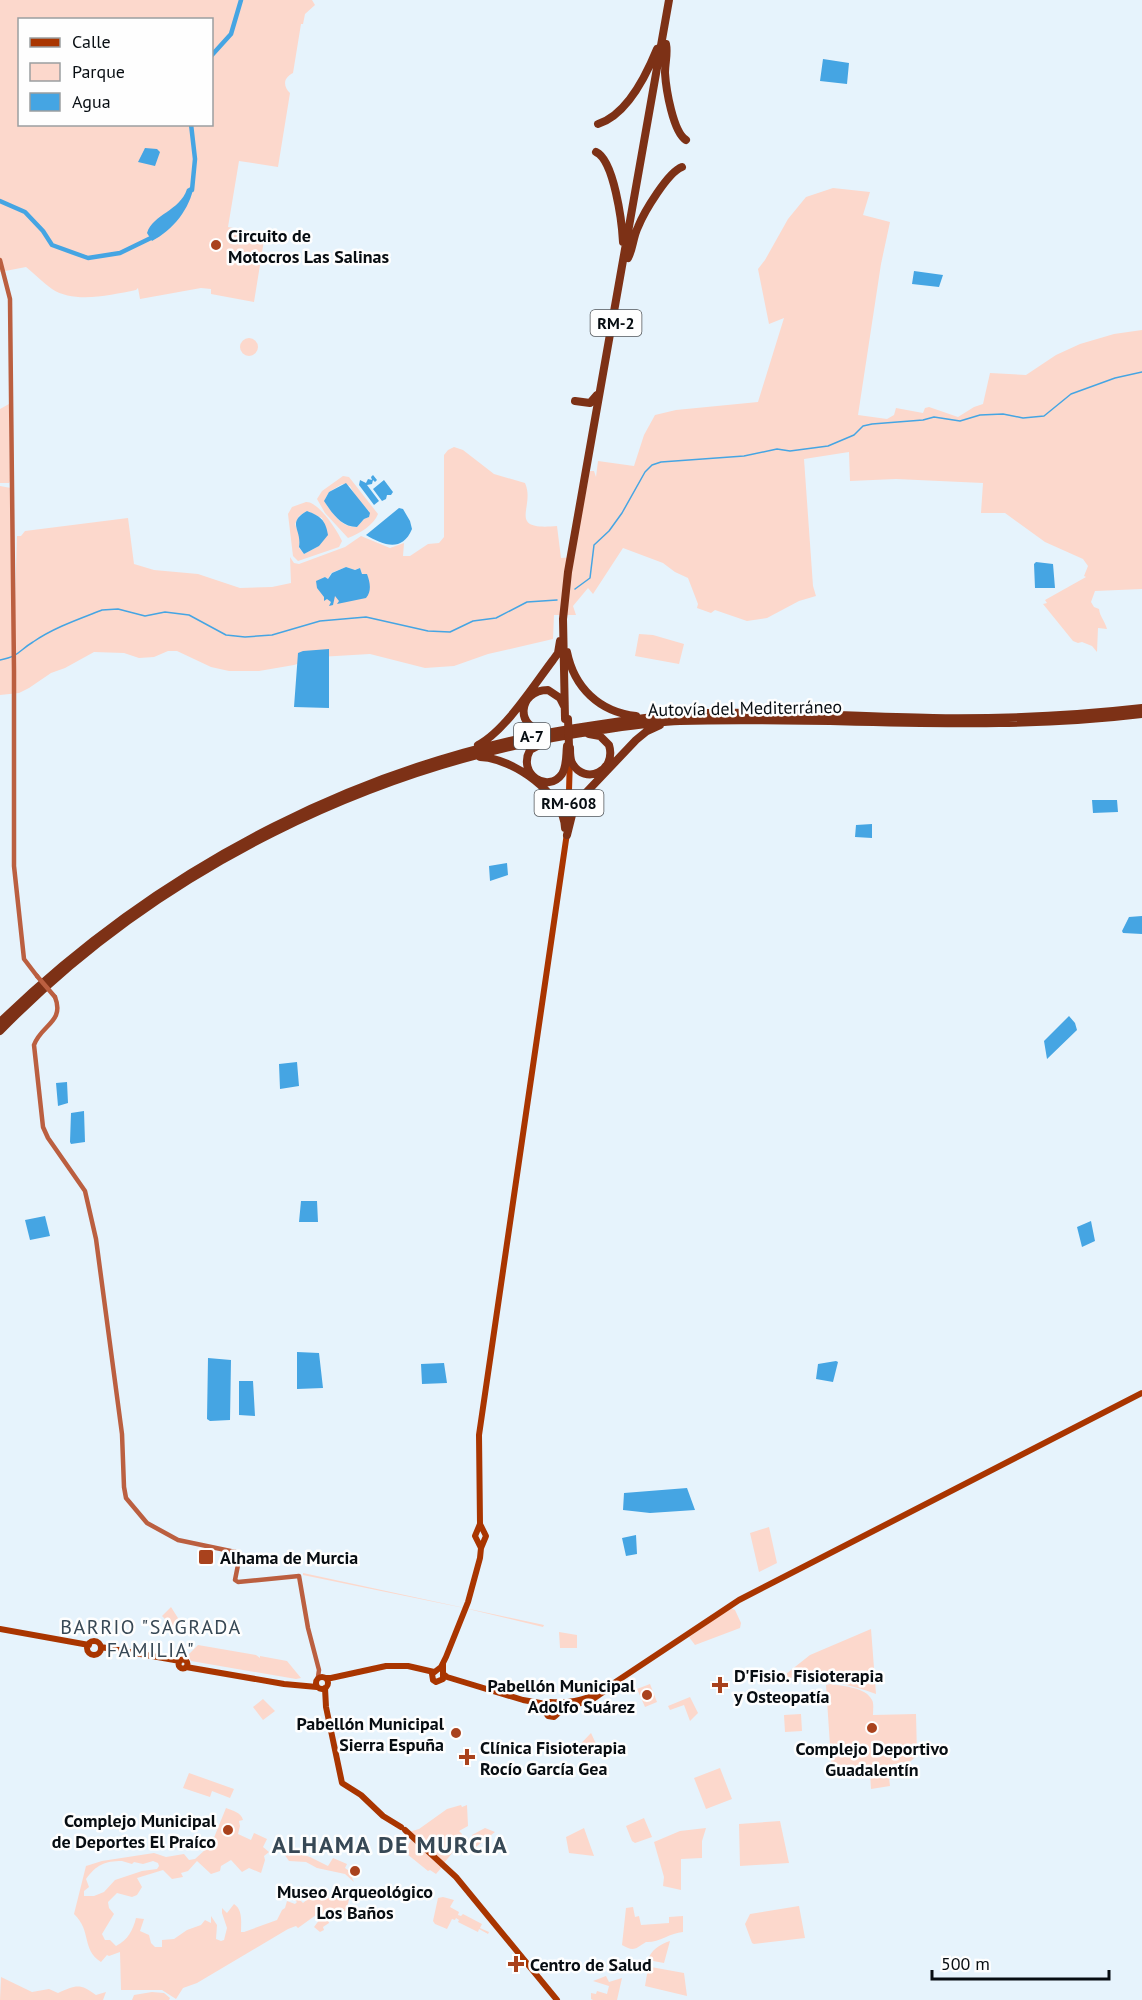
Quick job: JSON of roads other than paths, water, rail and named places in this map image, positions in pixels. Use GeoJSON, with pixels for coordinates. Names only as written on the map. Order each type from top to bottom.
{"type":"FeatureCollection","features":[{"type":"Feature","properties":{"kind":"highway","name":"RM-2"},"geometry":{"type":"LineString","coordinates":[[568,746],[563,619],[568,572],[669,0]]}},
{"type":"Feature","properties":{"kind":"highway","name":"RM-2"},"geometry":{"type":"LineString","coordinates":[[567,719],[566,618],[573,564],[674,0]]}},
{"type":"Feature","properties":{"kind":"highway"},"geometry":{"type":"LineString","coordinates":[[598,124],[622,110],[650,66],[664,28]]}},
{"type":"Feature","properties":{"kind":"highway"},"geometry":{"type":"LineString","coordinates":[[666,44],[665,72],[671,107],[677,131],[686,140]]}},
{"type":"Feature","properties":{"kind":"highway"},"geometry":{"type":"LineString","coordinates":[[596,152],[601,154],[608,165],[622,227],[619,282]]}},
{"type":"Feature","properties":{"kind":"highway"},"geometry":{"type":"LineString","coordinates":[[628,258],[637,227],[648,208],[673,173],[682,167]]}},
{"type":"Feature","properties":{"kind":"highway"},"geometry":{"type":"LineString","coordinates":[[593,428],[591,410],[575,403],[594,400],[605,359]]}},
{"type":"Feature","properties":{"kind":"highway"},"geometry":{"type":"LineString","coordinates":[[464,752],[486,741],[516,710],[558,653],[563,619]]}},
{"type":"Feature","properties":{"kind":"highway"},"geometry":{"type":"LineString","coordinates":[[566,647],[576,678],[594,700],[616,712],[643,716],[701,717]]}},
{"type":"Feature","properties":{"kind":"highway"},"geometry":{"type":"LineString","coordinates":[[567,719],[560,698],[548,690],[534,692],[525,702],[524,717],[537,730],[643,716]]}},
{"type":"Feature","properties":{"kind":"highway","name":"Autovía del Mediterráneo"},"geometry":{"type":"LineString","coordinates":[[0,1022],[97,937],[146,901],[202,865],[247,839],[329,800],[382,778],[464,752],[574,728],[627,720],[789,713],[996,718],[1072,715],[1142,708]]}},
{"type":"Feature","properties":{"kind":"highway","name":"Autovía del Mediterráneo"},"geometry":{"type":"LineString","coordinates":[[0,1031],[83,956],[179,886],[226,858],[280,829],[338,803],[464,758],[543,740],[701,717],[1014,724],[1142,714]]}},
{"type":"Feature","properties":{"kind":"highway"},"geometry":{"type":"LineString","coordinates":[[398,780],[551,740],[661,725],[701,717]]}},
{"type":"Feature","properties":{"kind":"highway"},"geometry":{"type":"LineString","coordinates":[[566,835],[573,811],[580,799],[636,740],[647,731],[661,725]]}},
{"type":"Feature","properties":{"kind":"highway"},"geometry":{"type":"LineString","coordinates":[[568,746],[572,762],[580,770],[591,774],[602,771],[610,761],[609,745],[600,736],[588,734]]}},
{"type":"Feature","properties":{"kind":"highway"},"geometry":{"type":"LineString","coordinates":[[551,740],[532,747],[526,757],[529,773],[539,781],[549,782],[560,776],[565,766],[568,746]]}},
{"type":"Feature","properties":{"kind":"highway"},"geometry":{"type":"LineString","coordinates":[[479,757],[492,757],[506,762],[552,795],[564,814],[566,835]]}},
{"type":"Feature","properties":{"kind":"main road"},"geometry":{"type":"LineString","coordinates":[[0,260],[10,299],[14,866],[24,957],[28,967],[55,997],[58,1008],[55,1018],[39,1035],[34,1045],[42,1117],[48,1138],[77,1179],[88,1201],[101,1267],[122,1434],[126,1498],[147,1523],[175,1539],[240,1553],[235,1581],[243,1583],[299,1576],[308,1628],[343,1785],[361,1794],[384,1817],[403,1827],[453,1874],[557,2000]]}},
{"type":"Feature","properties":{"kind":"main road"},"geometry":{"type":"LineString","coordinates":[[439,1674],[468,1602],[480,1558],[481,1543],[486,1536],[481,1531],[480,1524],[479,1435],[564,860],[568,746]]}},
{"type":"Feature","properties":{"kind":"main road"},"geometry":{"type":"LineString","coordinates":[[546,1708],[547,1715],[552,1717],[560,1711],[593,1699],[730,1605],[1142,1393]]}},
{"type":"Feature","properties":{"kind":"main road"},"geometry":{"type":"LineString","coordinates":[[0,1631],[88,1648],[93,1655],[100,1650]]}},
{"type":"Feature","properties":{"kind":"main road"},"geometry":{"type":"LineString","coordinates":[[88,1648],[94,1642],[100,1650],[284,1684],[322,1684],[331,1678],[386,1666],[408,1666],[546,1708]]}},
{"type":"Feature","properties":{"kind":"main road"},"geometry":{"type":"LineString","coordinates":[[546,1708],[552,1702],[564,1704],[591,1697],[619,1682]]}},
{"type":"Feature","properties":{"kind":"main road"},"geometry":{"type":"LineString","coordinates":[[556,1703],[560,1711]]}},
{"type":"Feature","properties":{"kind":"water"},"geometry":{"type":"Polygon","coordinates":[[[823,59],[849,63],[847,84],[820,81],[823,59]]]}},
{"type":"Feature","properties":{"kind":"water"},"geometry":{"type":"Polygon","coordinates":[[[145,148],[157,149],[160,152],[155,166],[138,162],[145,148]]]}},
{"type":"Feature","properties":{"kind":"water"},"geometry":{"type":"Polygon","coordinates":[[[194,185],[189,202],[179,218],[167,231],[152,241],[147,233],[150,227],[179,202],[187,189],[194,185]]]}},
{"type":"Feature","properties":{"kind":"water"},"geometry":{"type":"Polygon","coordinates":[[[914,271],[943,275],[939,287],[912,284],[914,271]]]}},
{"type":"Feature","properties":{"kind":"water"},"geometry":{"type":"Polygon","coordinates":[[[373,475],[377,480],[367,485],[379,501],[374,505],[359,485],[360,480],[366,483],[368,479],[372,480],[373,475]]]}},
{"type":"Feature","properties":{"kind":"water"},"geometry":{"type":"Polygon","coordinates":[[[384,480],[393,492],[382,501],[373,489],[384,480]]]}},
{"type":"Feature","properties":{"kind":"water"},"geometry":{"type":"Polygon","coordinates":[[[346,483],[370,513],[369,517],[357,527],[342,522],[324,501],[329,492],[346,483]]]}},
{"type":"Feature","properties":{"kind":"water"},"geometry":{"type":"Polygon","coordinates":[[[399,508],[403,509],[410,521],[412,529],[408,537],[392,545],[379,542],[366,535],[399,508]]]}},
{"type":"Feature","properties":{"kind":"water"},"geometry":{"type":"Polygon","coordinates":[[[307,511],[322,519],[328,535],[319,546],[304,554],[299,547],[296,523],[297,519],[307,511]]]}},
{"type":"Feature","properties":{"kind":"water"},"geometry":{"type":"Polygon","coordinates":[[[1036,562],[1053,564],[1055,588],[1035,588],[1034,564],[1036,562]]]}},
{"type":"Feature","properties":{"kind":"water"},"geometry":{"type":"Polygon","coordinates":[[[346,567],[355,570],[360,568],[362,574],[367,574],[370,586],[368,595],[366,598],[337,604],[339,601],[335,596],[333,605],[329,606],[331,602],[327,599],[324,601],[316,581],[325,577],[328,579],[332,573],[346,567]]]}},
{"type":"Feature","properties":{"kind":"water"},"geometry":{"type":"Polygon","coordinates":[[[329,649],[329,708],[294,707],[298,653],[329,649]]]}},
{"type":"Feature","properties":{"kind":"water"},"geometry":{"type":"Polygon","coordinates":[[[1092,800],[1117,800],[1118,812],[1093,813],[1092,800]]]}},
{"type":"Feature","properties":{"kind":"water"},"geometry":{"type":"Polygon","coordinates":[[[872,824],[872,838],[855,837],[856,825],[872,824]]]}},
{"type":"Feature","properties":{"kind":"water"},"geometry":{"type":"Polygon","coordinates":[[[507,863],[508,875],[490,881],[489,866],[507,863]]]}},
{"type":"Feature","properties":{"kind":"water"},"geometry":{"type":"Polygon","coordinates":[[[1142,916],[1142,934],[1123,933],[1129,917],[1142,916]]]}},
{"type":"Feature","properties":{"kind":"water"},"geometry":{"type":"Polygon","coordinates":[[[1069,1016],[1077,1030],[1047,1059],[1044,1041],[1069,1016]]]}},
{"type":"Feature","properties":{"kind":"water"},"geometry":{"type":"Polygon","coordinates":[[[297,1062],[299,1086],[280,1089],[279,1064],[297,1062]]]}},
{"type":"Feature","properties":{"kind":"water"},"geometry":{"type":"Polygon","coordinates":[[[67,1082],[68,1103],[58,1106],[56,1083],[67,1082]]]}},
{"type":"Feature","properties":{"kind":"water"},"geometry":{"type":"Polygon","coordinates":[[[84,1111],[85,1142],[71,1144],[71,1113],[84,1111]]]}},
{"type":"Feature","properties":{"kind":"water"},"geometry":{"type":"Polygon","coordinates":[[[301,1201],[317,1201],[318,1222],[299,1222],[301,1201]]]}},
{"type":"Feature","properties":{"kind":"water"},"geometry":{"type":"Polygon","coordinates":[[[45,1216],[50,1236],[30,1240],[25,1220],[45,1216]]]}},
{"type":"Feature","properties":{"kind":"water"},"geometry":{"type":"Polygon","coordinates":[[[1091,1221],[1095,1241],[1082,1247],[1077,1227],[1091,1221]]]}},
{"type":"Feature","properties":{"kind":"water"},"geometry":{"type":"Polygon","coordinates":[[[297,1352],[319,1353],[323,1388],[297,1389],[297,1352]]]}},
{"type":"Feature","properties":{"kind":"water"},"geometry":{"type":"Polygon","coordinates":[[[208,1358],[231,1360],[230,1420],[210,1421],[207,1419],[208,1358]]]}},
{"type":"Feature","properties":{"kind":"water"},"geometry":{"type":"Polygon","coordinates":[[[838,1362],[833,1382],[816,1379],[818,1364],[838,1362]]]}},
{"type":"Feature","properties":{"kind":"water"},"geometry":{"type":"Polygon","coordinates":[[[444,1363],[447,1383],[422,1384],[421,1364],[444,1363]]]}},
{"type":"Feature","properties":{"kind":"water"},"geometry":{"type":"Polygon","coordinates":[[[239,1381],[253,1381],[255,1416],[239,1415],[239,1381]]]}},
{"type":"Feature","properties":{"kind":"water"},"geometry":{"type":"Polygon","coordinates":[[[687,1488],[695,1510],[650,1513],[623,1510],[624,1493],[687,1488]]]}},
{"type":"Feature","properties":{"kind":"water"},"geometry":{"type":"Polygon","coordinates":[[[636,1535],[637,1554],[626,1556],[622,1538],[636,1535]]]}},
{"type":"Feature","properties":{"kind":"waterway"},"geometry":{"type":"LineString","coordinates":[[213,54],[231,34],[241,0]]}},
{"type":"Feature","properties":{"kind":"waterway"},"geometry":{"type":"LineString","coordinates":[[191,126],[195,159],[192,190]]}},
{"type":"Feature","properties":{"kind":"waterway"},"geometry":{"type":"LineString","coordinates":[[0,201],[25,212],[43,231],[52,245],[88,258],[120,253],[155,236]]}},
{"type":"Feature","properties":{"kind":"waterway"},"geometry":{"type":"LineString","coordinates":[[575,589],[590,578],[594,545],[609,531],[645,472],[652,465],[661,462],[744,456],[777,449],[790,451],[828,446],[854,435],[863,426],[872,424],[934,417],[960,421],[980,415],[1003,414],[1023,418],[1044,416],[1071,394],[1115,378],[1142,372]]}},
{"type":"Feature","properties":{"kind":"waterway"},"geometry":{"type":"LineString","coordinates":[[0,660],[15,655],[58,628],[102,610],[118,609],[145,616],[165,612],[189,615],[226,635],[245,637],[272,635],[320,621],[366,617],[428,631],[450,632],[473,621],[496,618],[527,602],[557,600]]}},
{"type":"Feature","properties":{"kind":"place","name":"Circuito de Motocros Las Salinas"},"geometry":{"type":"Point","coordinates":[216,245]}},
{"type":"Feature","properties":{"kind":"place","name":"Alhama de Murcia"},"geometry":{"type":"Point","coordinates":[206,1557]}},
{"type":"Feature","properties":{"kind":"place","name":"D'Fisio. Fisioterapia y Osteopatía"},"geometry":{"type":"Point","coordinates":[720,1685]}},
{"type":"Feature","properties":{"kind":"place","name":"Pabellón Municipal Adolfo Suárez"},"geometry":{"type":"Point","coordinates":[647,1695]}},
{"type":"Feature","properties":{"kind":"place","name":"Complejo Deportivo Guadalentín"},"geometry":{"type":"Point","coordinates":[872,1728]}},
{"type":"Feature","properties":{"kind":"place","name":"Pabellón Municipal Sierra Espuña"},"geometry":{"type":"Point","coordinates":[456,1733]}},
{"type":"Feature","properties":{"kind":"place","name":"Clínica Fisioterapia Rocío García Gea"},"geometry":{"type":"Point","coordinates":[467,1757]}},
{"type":"Feature","properties":{"kind":"place","name":"Complejo Municipal de Deportes El Praíco"},"geometry":{"type":"Point","coordinates":[228,1830]}},
{"type":"Feature","properties":{"kind":"place","name":"Museo Arqueológico Los Baños"},"geometry":{"type":"Point","coordinates":[355,1871]}},
{"type":"Feature","properties":{"kind":"place","name":"Centro de Salud"},"geometry":{"type":"Point","coordinates":[516,1964]}},
{"type":"Feature","properties":{"kind":"district","name":"BARRIO \"SAGRADA FAMILIA\""},"geometry":{"type":"Point","coordinates":[151,1638]}},
{"type":"Feature","properties":{"kind":"district","name":"ALHAMA DE MURCIA"},"geometry":{"type":"Point","coordinates":[390,1844]}}]}
